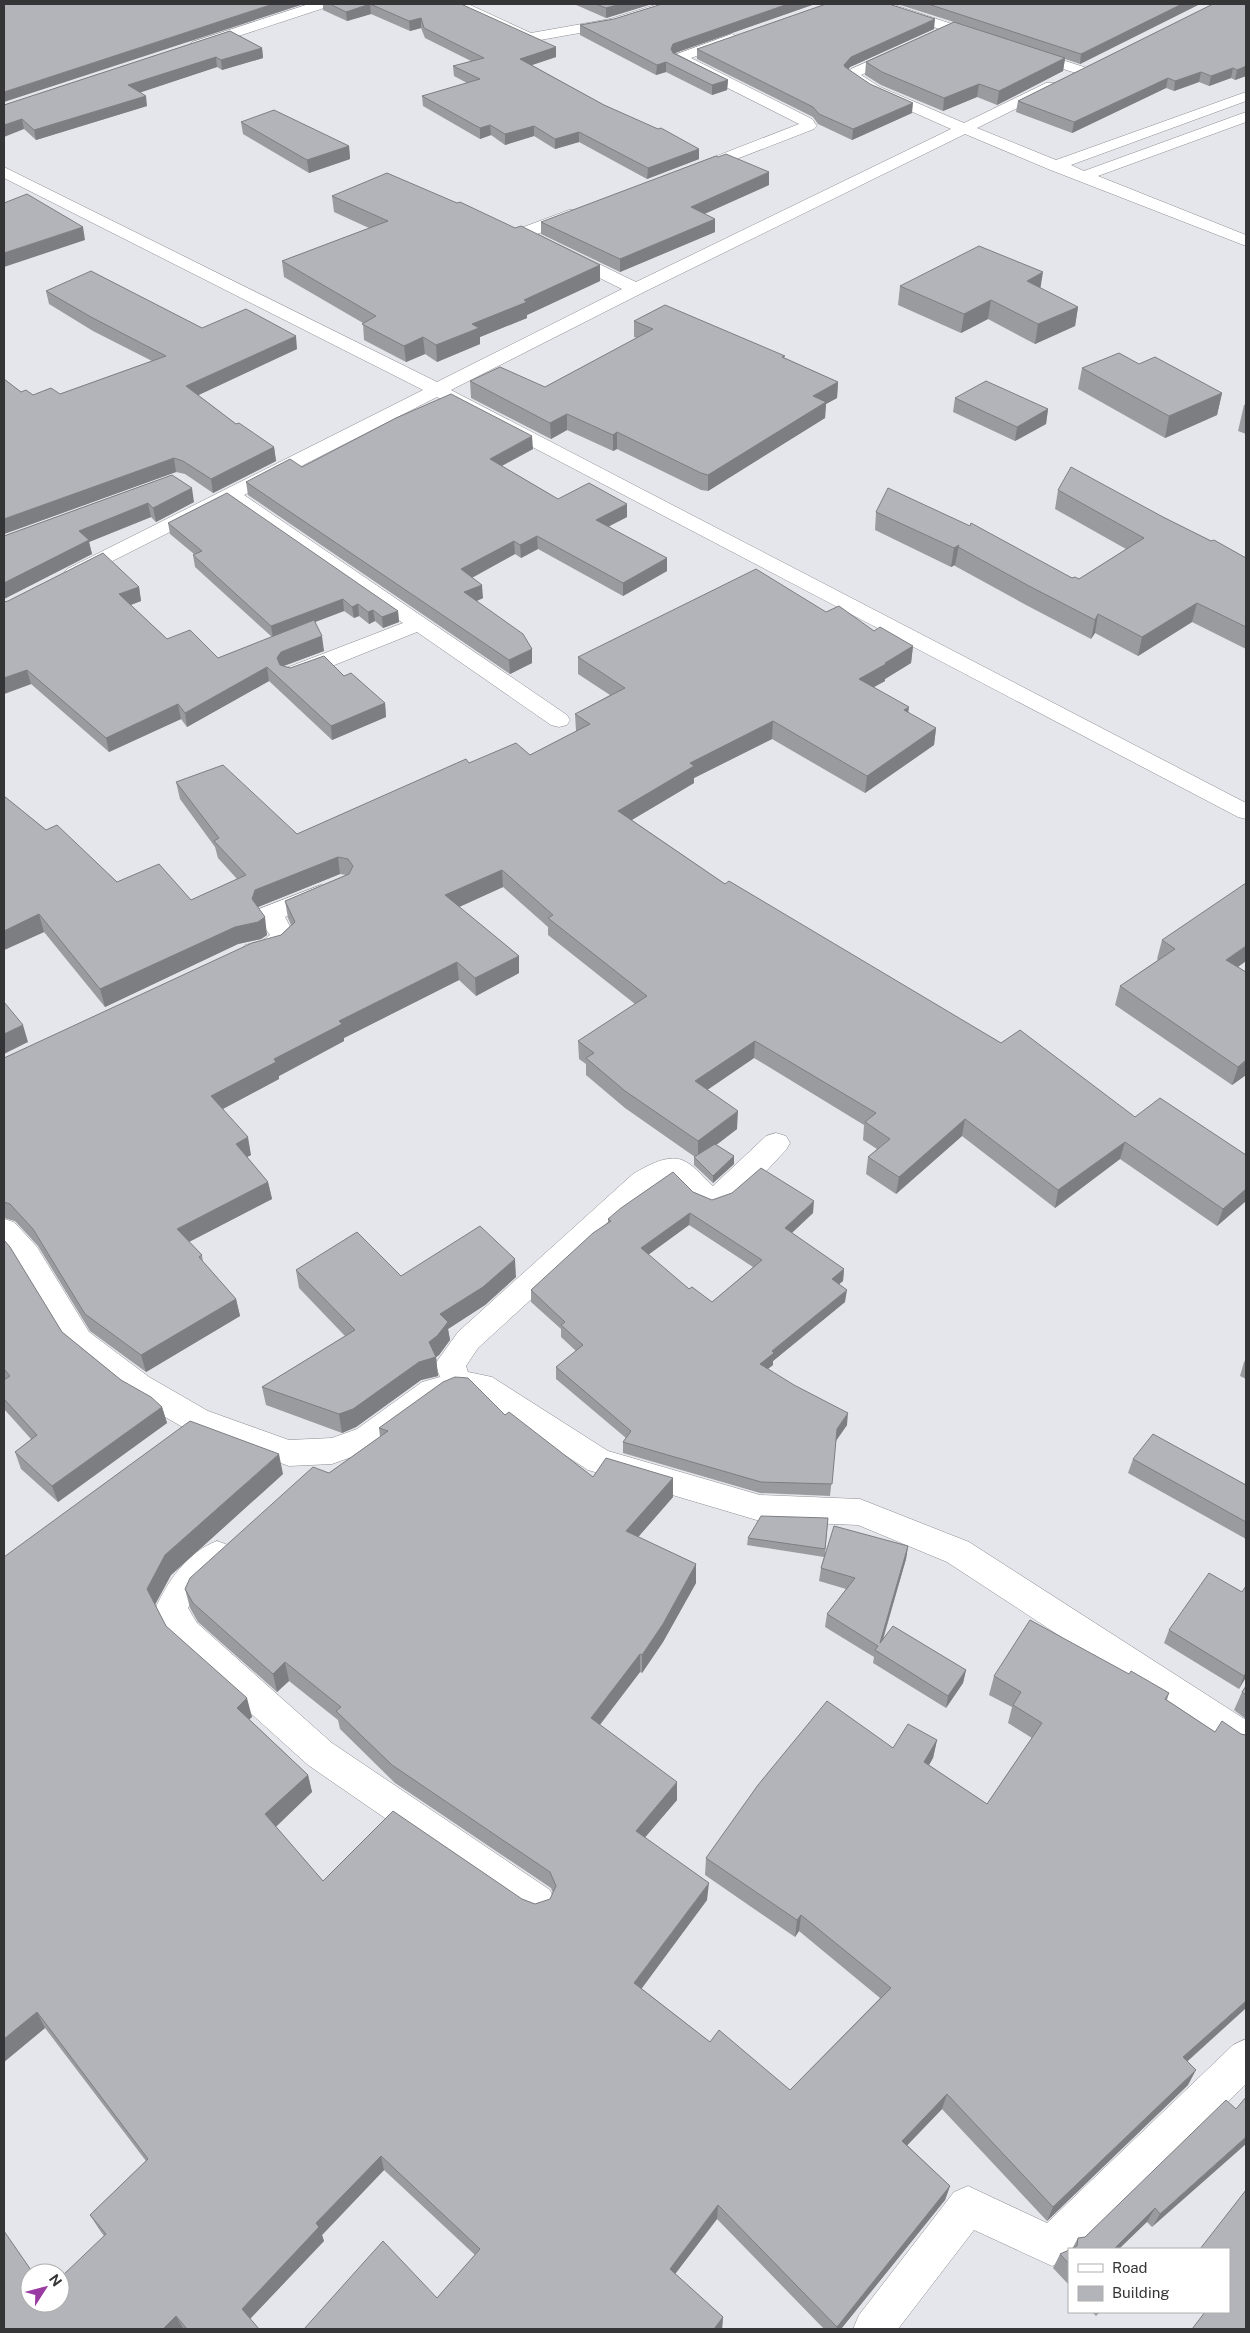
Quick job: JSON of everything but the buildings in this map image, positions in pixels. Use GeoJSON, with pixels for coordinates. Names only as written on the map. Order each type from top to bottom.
{"type":"FeatureCollection","features":[{"type":"Feature","properties":{"kind":"street"},"geometry":{"type":"LineString","coordinates":[[182,50],[322,4]]}},
{"type":"Feature","properties":{"kind":"street"},"geometry":{"type":"LineString","coordinates":[[457,4],[529,38],[613,23],[672,4]]}},
{"type":"Feature","properties":{"kind":"street"},"geometry":{"type":"LineString","coordinates":[[879,4],[992,42]]}},
{"type":"Feature","properties":{"kind":"street"},"geometry":{"type":"LineString","coordinates":[[933,36],[950,29]]}},
{"type":"Feature","properties":{"kind":"street"},"geometry":{"type":"LineString","coordinates":[[684,173],[809,126],[807,122],[679,58],[748,32]]}},
{"type":"Feature","properties":{"kind":"street"},"geometry":{"type":"LineString","coordinates":[[916,44],[856,72],[852,76],[875,90],[965,129],[1246,241]]}},
{"type":"Feature","properties":{"kind":"street"},"geometry":{"type":"LineString","coordinates":[[1010,48],[1082,71]]}},
{"type":"Feature","properties":{"kind":"street"},"geometry":{"type":"LineString","coordinates":[[56,583],[636,289],[1099,62]]}},
{"type":"Feature","properties":{"kind":"street"},"geometry":{"type":"LineString","coordinates":[[1054,166],[1246,96]]}},
{"type":"Feature","properties":{"kind":"street"},"geometry":{"type":"LineString","coordinates":[[1082,177],[1246,117]]}},
{"type":"Feature","properties":{"kind":"street"},"geometry":{"type":"LineString","coordinates":[[4,172],[436,389],[1246,812]]}},
{"type":"Feature","properties":{"kind":"street"},"geometry":{"type":"LineString","coordinates":[[592,208],[527,232],[526,235],[636,289]]}},
{"type":"Feature","properties":{"kind":"street"},"geometry":{"type":"LineString","coordinates":[[191,489],[221,498],[419,624],[559,720]]}},
{"type":"Feature","properties":{"kind":"street"},"geometry":{"type":"LineString","coordinates":[[292,673],[419,624]]}},
{"type":"Feature","properties":{"kind":"street"},"geometry":{"type":"LineString","coordinates":[[230,961],[248,952],[269,948],[284,938],[275,921],[268,915],[341,884]]}},
{"type":"Feature","properties":{"kind":"street"},"geometry":{"type":"LineString","coordinates":[[456,1382],[450,1364],[468,1340],[643,1181],[661,1171],[677,1169],[694,1188],[712,1200],[729,1190],[776,1143]]}},
{"type":"Feature","properties":{"kind":"street"},"geometry":{"type":"LineString","coordinates":[[4,1230],[27,1255],[79,1340],[138,1386],[196,1420],[289,1453],[332,1451],[368,1438],[433,1391],[456,1382],[481,1386],[599,1461],[760,1508],[860,1512],[958,1552],[1246,1739]]}},
{"type":"Feature","properties":{"kind":"street"},"geometry":{"type":"LineString","coordinates":[[172,1438],[196,1420]]}},
{"type":"Feature","properties":{"kind":"street"},"geometry":{"type":"LineString","coordinates":[[296,1483],[332,1451]]}},
{"type":"Feature","properties":{"kind":"street"},"geometry":{"type":"LineString","coordinates":[[240,1534],[183,1586],[171,1609],[185,1633],[320,1754],[537,1902]]}},
{"type":"Feature","properties":{"kind":"street"},"geometry":{"type":"LineString","coordinates":[[873,2329],[968,2206],[1052,2246],[1246,2058]]}}]}
